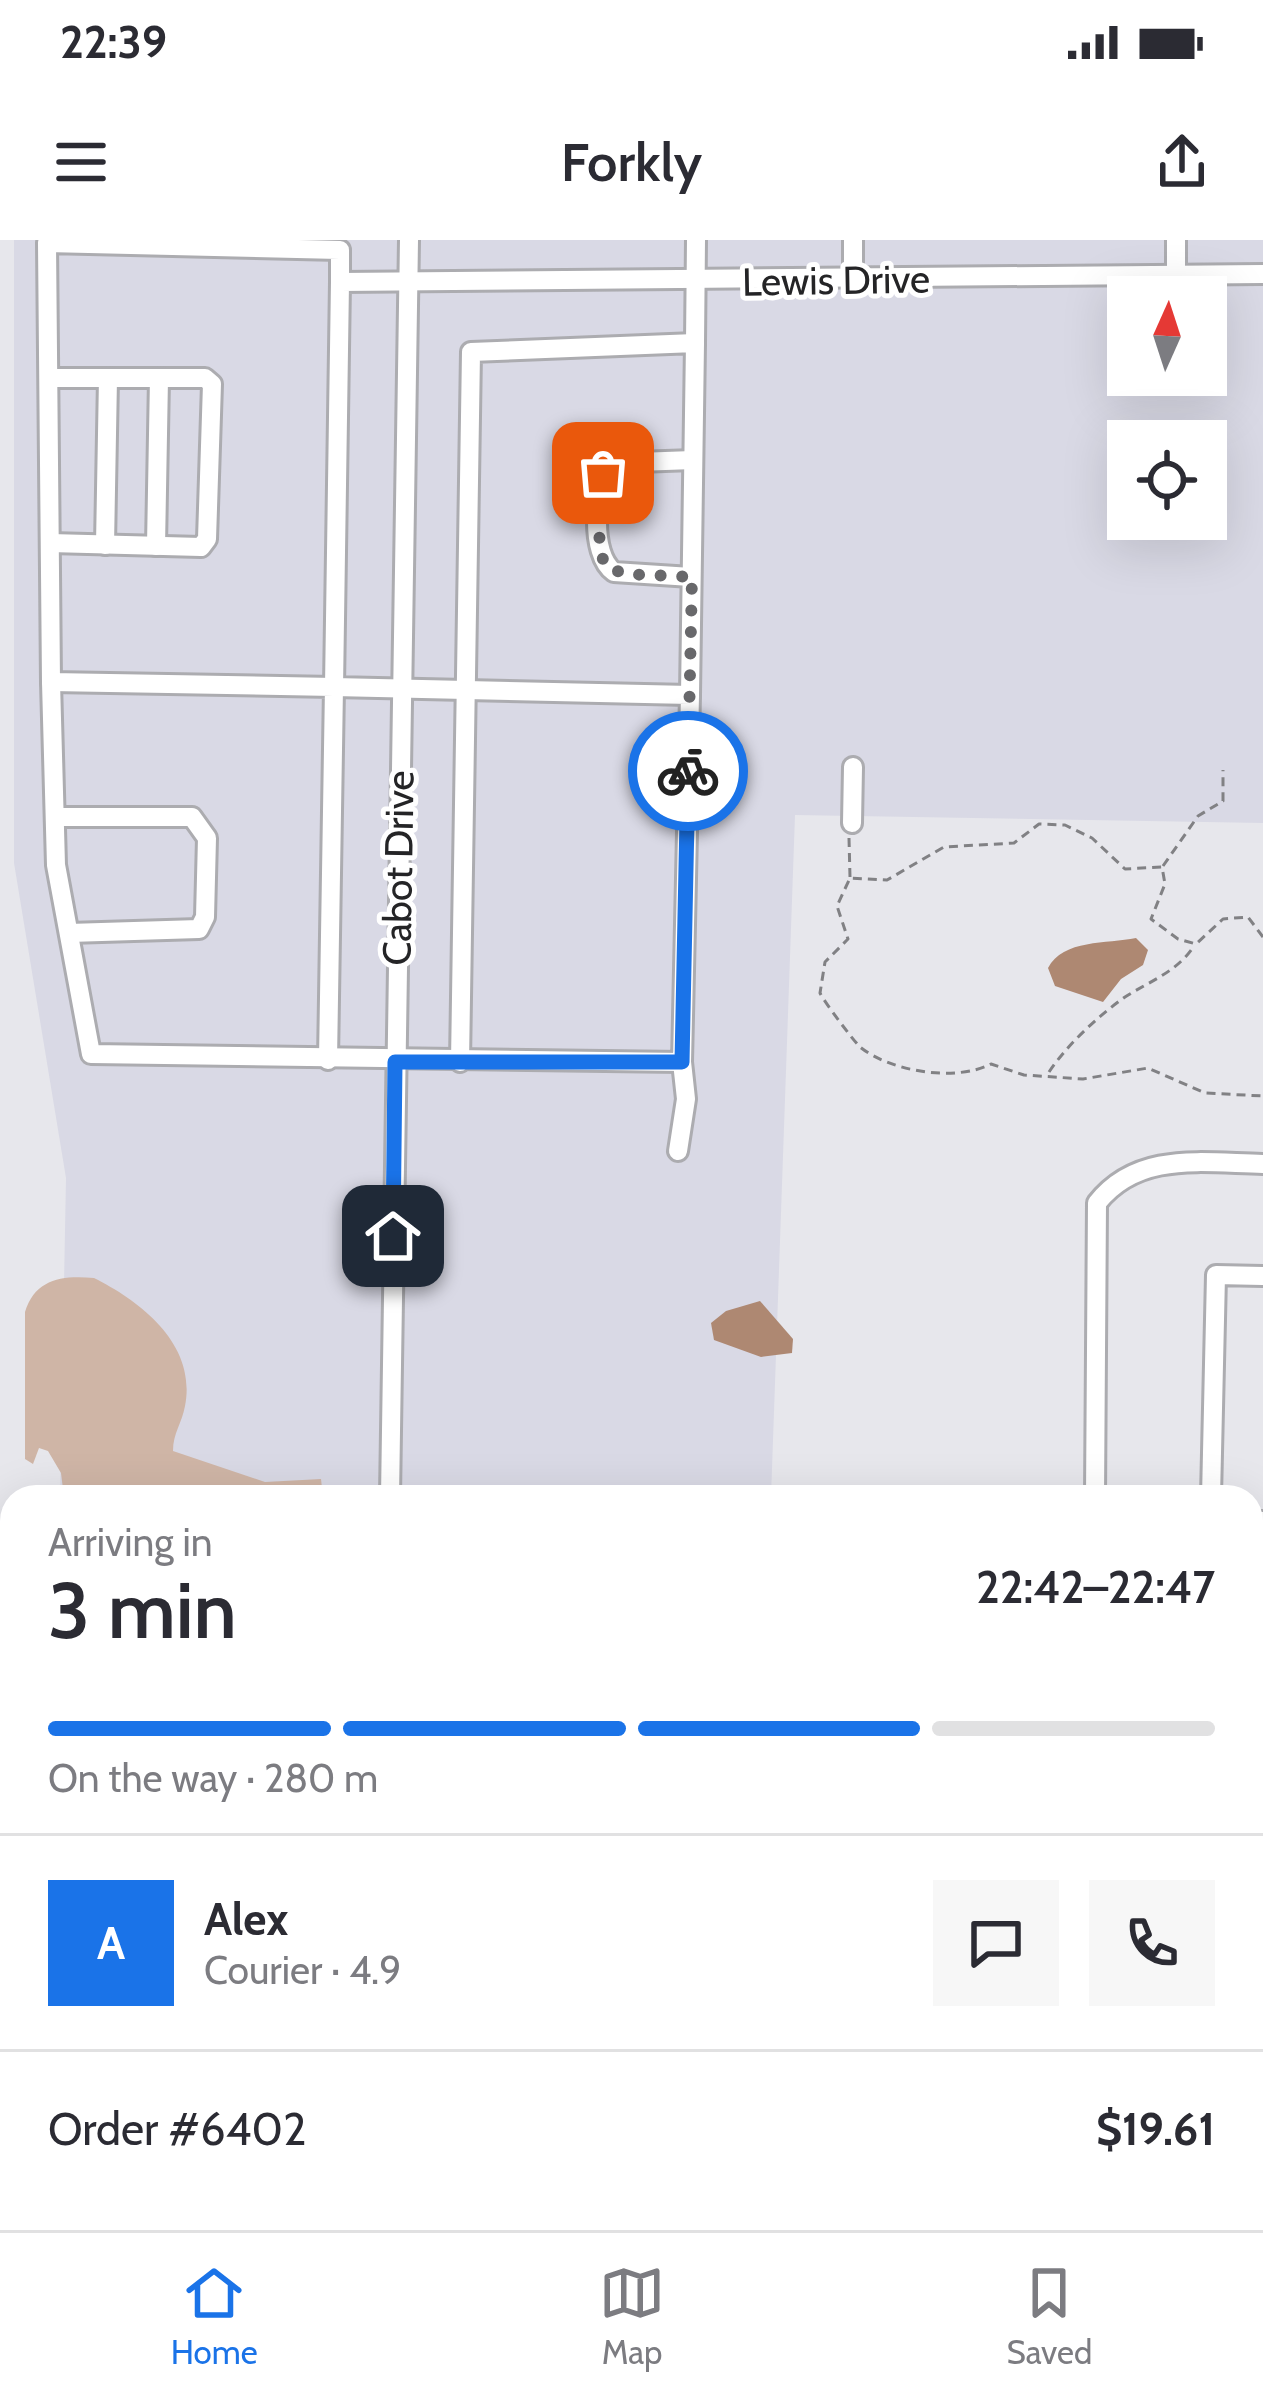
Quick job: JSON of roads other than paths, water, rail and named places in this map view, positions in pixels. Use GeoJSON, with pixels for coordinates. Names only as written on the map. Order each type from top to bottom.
{"type":"FeatureCollection","features":[{"type":"Feature","properties":{"kind":"street","name":"Cabot Drive"},"geometry":{"type":"LineString","coordinates":[[390,1485],[409,240]]}},
{"type":"Feature","properties":{"kind":"street"},"geometry":{"type":"LineString","coordinates":[[678,1151],[686,1099],[682,1062],[697,240]]}},
{"type":"Feature","properties":{"kind":"street"},"geometry":{"type":"LineString","coordinates":[[853,240],[853,280]]}},
{"type":"Feature","properties":{"kind":"street"},"geometry":{"type":"LineString","coordinates":[[1176,240],[1177,276]]}},
{"type":"Feature","properties":{"kind":"street"},"geometry":{"type":"LineString","coordinates":[[328,1060],[340,250],[47,242],[56,865],[91,1054],[395,1062],[682,1062]]}},
{"type":"Feature","properties":{"kind":"street","name":"Lewis Drive"},"geometry":{"type":"LineString","coordinates":[[1177,276],[1263,274]]}},
{"type":"Feature","properties":{"kind":"street","name":"Lewis Drive"},"geometry":{"type":"LineString","coordinates":[[340,282],[1107,277]]}},
{"type":"Feature","properties":{"kind":"street"},"geometry":{"type":"LineString","coordinates":[[460,1062],[462,691],[471,352],[695,343]]}},
{"type":"Feature","properties":{"kind":"street"},"geometry":{"type":"LineString","coordinates":[[49,378],[205,378],[212,384],[207,539],[201,547],[50,543]]}},
{"type":"Feature","properties":{"kind":"street"},"geometry":{"type":"LineString","coordinates":[[105,545],[108,378]]}},
{"type":"Feature","properties":{"kind":"street"},"geometry":{"type":"LineString","coordinates":[[156,546],[159,378]]}},
{"type":"Feature","properties":{"kind":"street"},"geometry":{"type":"LineString","coordinates":[[692,577],[614,572],[605,566],[599,546],[600,487],[610,464],[693,460]]}},
{"type":"Feature","properties":{"kind":"street"},"geometry":{"type":"LineString","coordinates":[[51,682],[690,695]]}},
{"type":"Feature","properties":{"kind":"street"},"geometry":{"type":"LineString","coordinates":[[852,823],[853,767]]}},
{"type":"Feature","properties":{"kind":"street"},"geometry":{"type":"LineString","coordinates":[[55,817],[192,817],[207,838],[205,917],[199,929],[69,933]]}},
{"type":"Feature","properties":{"kind":"street"},"geometry":{"type":"LineString","coordinates":[[1095,1485],[1097,1203],[1118,1177],[1147,1168],[1263,1164]]}},
{"type":"Feature","properties":{"kind":"street"},"geometry":{"type":"LineString","coordinates":[[1211,1485],[1216,1276],[1263,1276]]}}]}
